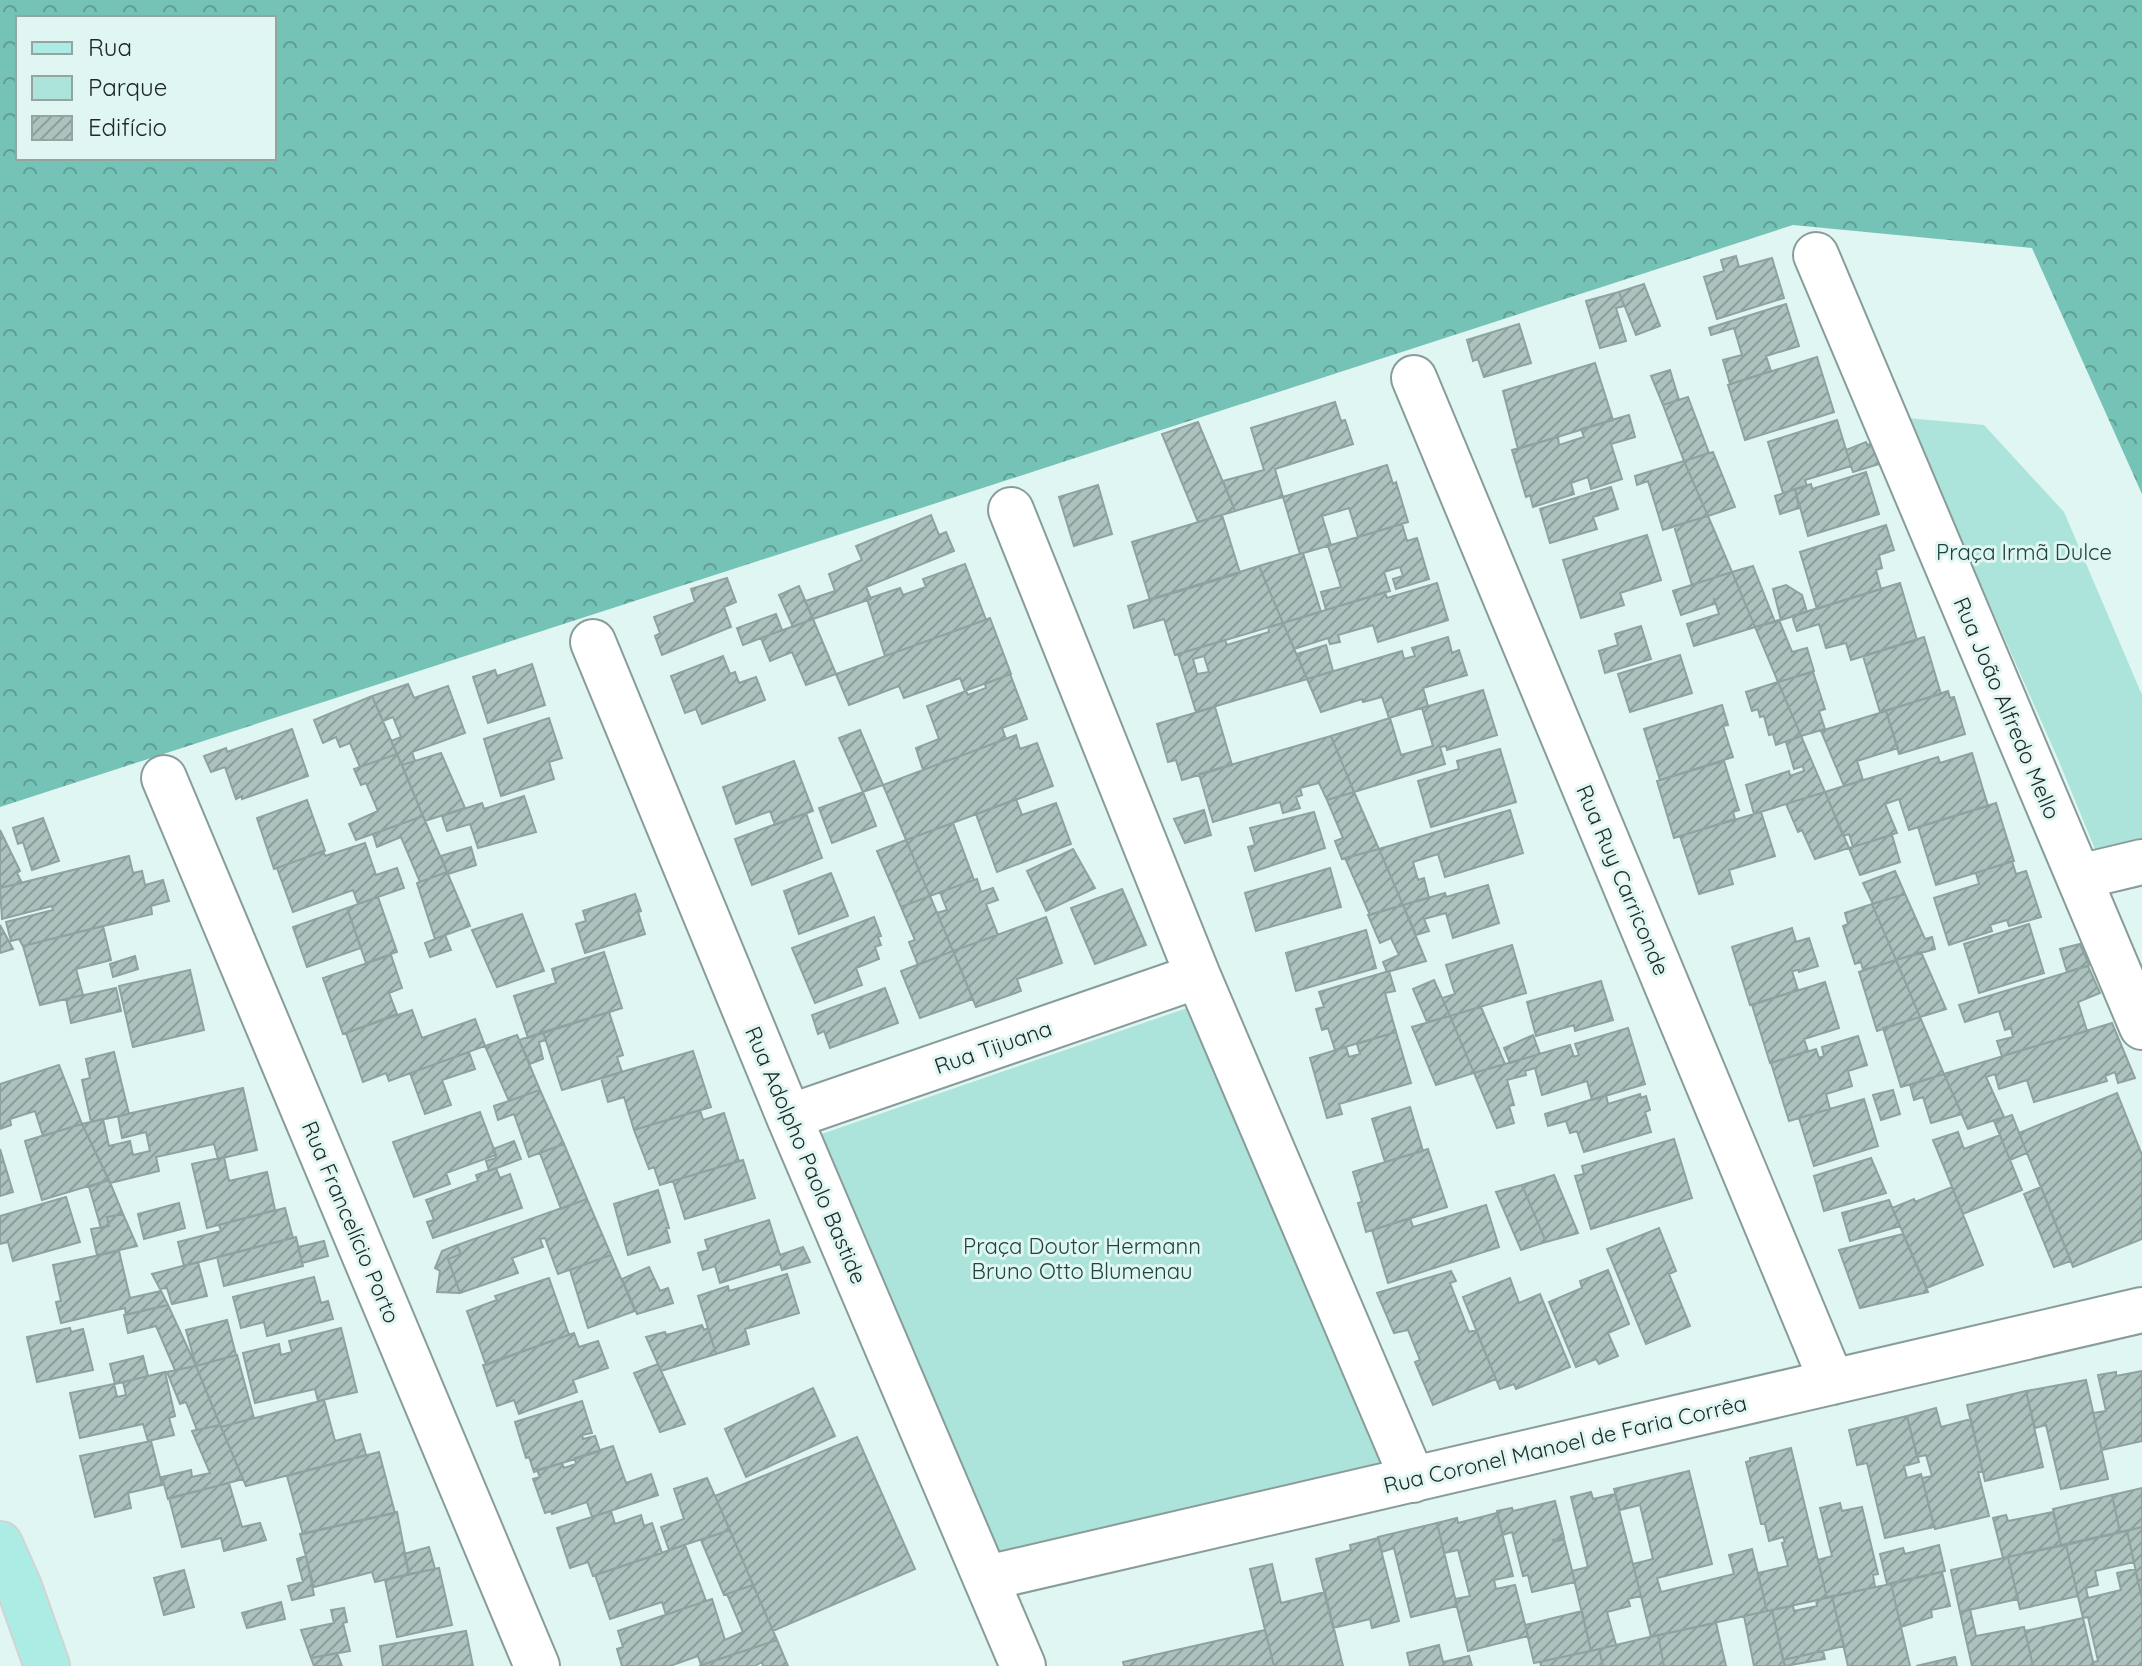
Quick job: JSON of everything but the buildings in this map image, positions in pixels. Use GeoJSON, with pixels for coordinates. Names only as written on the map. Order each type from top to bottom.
{"type":"FeatureCollection","features":[{"type":"Feature","properties":{"kind":"main road"},"geometry":{"type":"LineString","coordinates":[[0,1544],[47,1666]]}},
{"type":"Feature","properties":{"kind":"street","name":"Rua João Alfredo Mello"},"geometry":{"type":"LineString","coordinates":[[1816,255],[2142,1027]]}},
{"type":"Feature","properties":{"kind":"street","name":"Rua Ruy Carriconde"},"geometry":{"type":"LineString","coordinates":[[1414,378],[1832,1382]]}},
{"type":"Feature","properties":{"kind":"street"},"geometry":{"type":"LineString","coordinates":[[1011,510],[1198,976],[1413,1480]]}},
{"type":"Feature","properties":{"kind":"street","name":"Rua Adolpho Paolo Bastide"},"geometry":{"type":"LineString","coordinates":[[593,642],[789,1117],[1023,1666]]}},
{"type":"Feature","properties":{"kind":"street","name":"Rua Francelício Porto"},"geometry":{"type":"LineString","coordinates":[[164,778],[537,1666]]}},
{"type":"Feature","properties":{"kind":"street"},"geometry":{"type":"LineString","coordinates":[[2079,877],[2142,862]]}},
{"type":"Feature","properties":{"kind":"street","name":"Rua Tijuana"},"geometry":{"type":"LineString","coordinates":[[789,1117],[1198,976]]}},
{"type":"Feature","properties":{"kind":"street","name":"Rua Coronel Manoel de Faria Corrêa"},"geometry":{"type":"LineString","coordinates":[[987,1578],[2142,1310]]}},
{"type":"Feature","properties":{"kind":"green space"},"geometry":{"type":"Polygon","coordinates":[[[0,0],[2142,0],[2142,494],[2032,248],[1793,225],[0,807],[0,0]]]}},
{"type":"Feature","properties":{"kind":"green space","name":"Praça Irmã Dulce"},"geometry":{"type":"Polygon","coordinates":[[[1907,418],[1984,425],[2064,512],[2142,695],[2142,838],[2095,849],[1907,418]]]}},
{"type":"Feature","properties":{"kind":"green space","name":"Praça Doutor Hermann Bruno Otto Blumenau"},"geometry":{"type":"Polygon","coordinates":[[[1190,1007],[1385,1465],[994,1553],[813,1137],[1190,1007]]]}}]}
